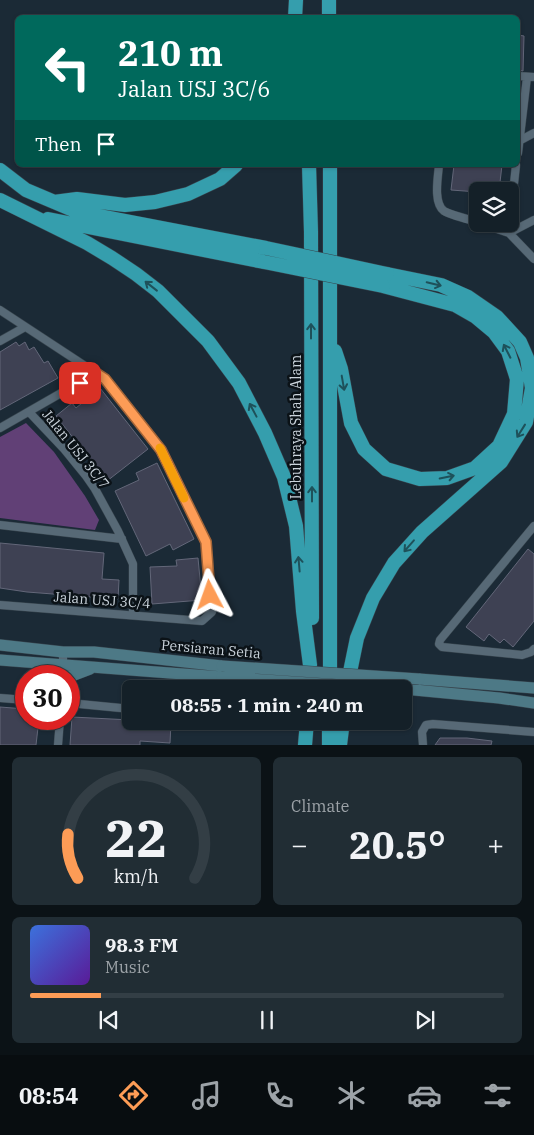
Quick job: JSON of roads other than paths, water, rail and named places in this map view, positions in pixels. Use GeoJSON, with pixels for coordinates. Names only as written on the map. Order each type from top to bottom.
{"type":"FeatureCollection","features":[{"type":"Feature","properties":{"kind":"highway"},"geometry":{"type":"LineString","coordinates":[[295,15],[296,0]]}},
{"type":"Feature","properties":{"kind":"highway"},"geometry":{"type":"LineString","coordinates":[[304,0],[305,15]]}},
{"type":"Feature","properties":{"kind":"highway"},"geometry":{"type":"LineString","coordinates":[[328,0],[329,15]]}},
{"type":"Feature","properties":{"kind":"highway"},"geometry":{"type":"LineString","coordinates":[[53,202],[77,199],[125,205],[155,202],[188,194],[220,178],[234,167]]}},
{"type":"Feature","properties":{"kind":"highway","name":"Lebuhraya Shah Alam"},"geometry":{"type":"LineString","coordinates":[[309,167],[311,232],[312,612],[309,680]]}},
{"type":"Feature","properties":{"kind":"highway"},"geometry":{"type":"LineString","coordinates":[[330,167],[330,680]]}},
{"type":"Feature","properties":{"kind":"highway"},"geometry":{"type":"LineString","coordinates":[[0,170],[26,190],[78,212],[265,255],[385,280],[441,285],[468,297],[497,317],[520,342],[527,358],[532,388],[526,422],[501,462],[422,532],[394,563],[373,598],[357,638],[349,680]]}},
{"type":"Feature","properties":{"kind":"highway"},"geometry":{"type":"LineString","coordinates":[[0,200],[87,243],[136,274],[158,291],[208,341],[239,383],[265,433],[284,477],[296,526],[303,611],[310,665]]}},
{"type":"Feature","properties":{"kind":"highway"},"geometry":{"type":"LineString","coordinates":[[30,216],[265,255]]}},
{"type":"Feature","properties":{"kind":"highway"},"geometry":{"type":"LineString","coordinates":[[331,336],[341,369],[350,423],[364,449],[386,469],[420,479],[447,478],[475,468],[499,446],[514,414],[517,379],[508,351],[494,332],[476,317],[455,305],[385,280]]}},
{"type":"Feature","properties":{"kind":"highway"},"geometry":{"type":"LineString","coordinates":[[305,745],[306,730]]}},
{"type":"Feature","properties":{"kind":"highway"},"geometry":{"type":"LineString","coordinates":[[329,730],[329,745]]}},
{"type":"Feature","properties":{"kind":"highway"},"geometry":{"type":"LineString","coordinates":[[340,745],[342,730]]}},
{"type":"Feature","properties":{"kind":"main road","name":"Persiaran Setia"},"geometry":{"type":"LineString","coordinates":[[0,645],[63,652],[94,652],[222,672],[305,680]]}},
{"type":"Feature","properties":{"kind":"main road","name":"Persiaran Setia"},"geometry":{"type":"LineString","coordinates":[[0,660],[37,665]]}},
{"type":"Feature","properties":{"kind":"main road"},"geometry":{"type":"LineString","coordinates":[[24,662],[32,665]]}},
{"type":"Feature","properties":{"kind":"main road","name":"Persiaran Setia"},"geometry":{"type":"LineString","coordinates":[[80,669],[94,668],[222,672],[419,685]]}},
{"type":"Feature","properties":{"kind":"main road"},"geometry":{"type":"LineString","coordinates":[[80,673],[94,668]]}},
{"type":"Feature","properties":{"kind":"main road"},"geometry":{"type":"LineString","coordinates":[[419,685],[534,703]]}},
{"type":"Feature","properties":{"kind":"main road"},"geometry":{"type":"LineString","coordinates":[[412,687],[419,685],[534,688]]}},
{"type":"Feature","properties":{"kind":"street"},"geometry":{"type":"LineString","coordinates":[[520,136],[531,77]]}},
{"type":"Feature","properties":{"kind":"street"},"geometry":{"type":"LineString","coordinates":[[520,141],[534,134]]}},
{"type":"Feature","properties":{"kind":"street"},"geometry":{"type":"LineString","coordinates":[[439,167],[437,198],[440,206],[444,211],[469,219]]}},
{"type":"Feature","properties":{"kind":"street"},"geometry":{"type":"LineString","coordinates":[[514,182],[516,167]]}},
{"type":"Feature","properties":{"kind":"street"},"geometry":{"type":"LineString","coordinates":[[509,233],[534,220]]}},
{"type":"Feature","properties":{"kind":"street"},"geometry":{"type":"LineString","coordinates":[[506,232],[534,258]]}},
{"type":"Feature","properties":{"kind":"street"},"geometry":{"type":"LineString","coordinates":[[0,310],[96,373],[0,428]]}},
{"type":"Feature","properties":{"kind":"street"},"geometry":{"type":"LineString","coordinates":[[0,341],[25,326]]}},
{"type":"Feature","properties":{"kind":"street","name":"Jalan USJ 3C/4"},"geometry":{"type":"LineString","coordinates":[[0,605],[202,621],[212,612],[206,542],[161,450],[105,379],[96,373]]}},
{"type":"Feature","properties":{"kind":"street","name":"Jalan USJ 3C/7"},"geometry":{"type":"LineString","coordinates":[[30,412],[86,476],[104,504],[122,539],[133,564],[133,615]]}},
{"type":"Feature","properties":{"kind":"street"},"geometry":{"type":"LineString","coordinates":[[0,525],[122,539]]}},
{"type":"Feature","properties":{"kind":"street"},"geometry":{"type":"LineString","coordinates":[[533,529],[438,644],[442,647],[522,655],[534,649]]}},
{"type":"Feature","properties":{"kind":"street"},"geometry":{"type":"LineString","coordinates":[[63,652],[63,665]]}},
{"type":"Feature","properties":{"kind":"street"},"geometry":{"type":"LineString","coordinates":[[0,698],[15,699]]}},
{"type":"Feature","properties":{"kind":"street"},"geometry":{"type":"LineString","coordinates":[[80,704],[122,708]]}},
{"type":"Feature","properties":{"kind":"street"},"geometry":{"type":"LineString","coordinates":[[423,745],[422,732],[426,726],[433,724],[534,732]]}},
{"type":"Feature","properties":{"kind":"street"},"geometry":{"type":"LineString","coordinates":[[58,745],[59,730]]}}]}
